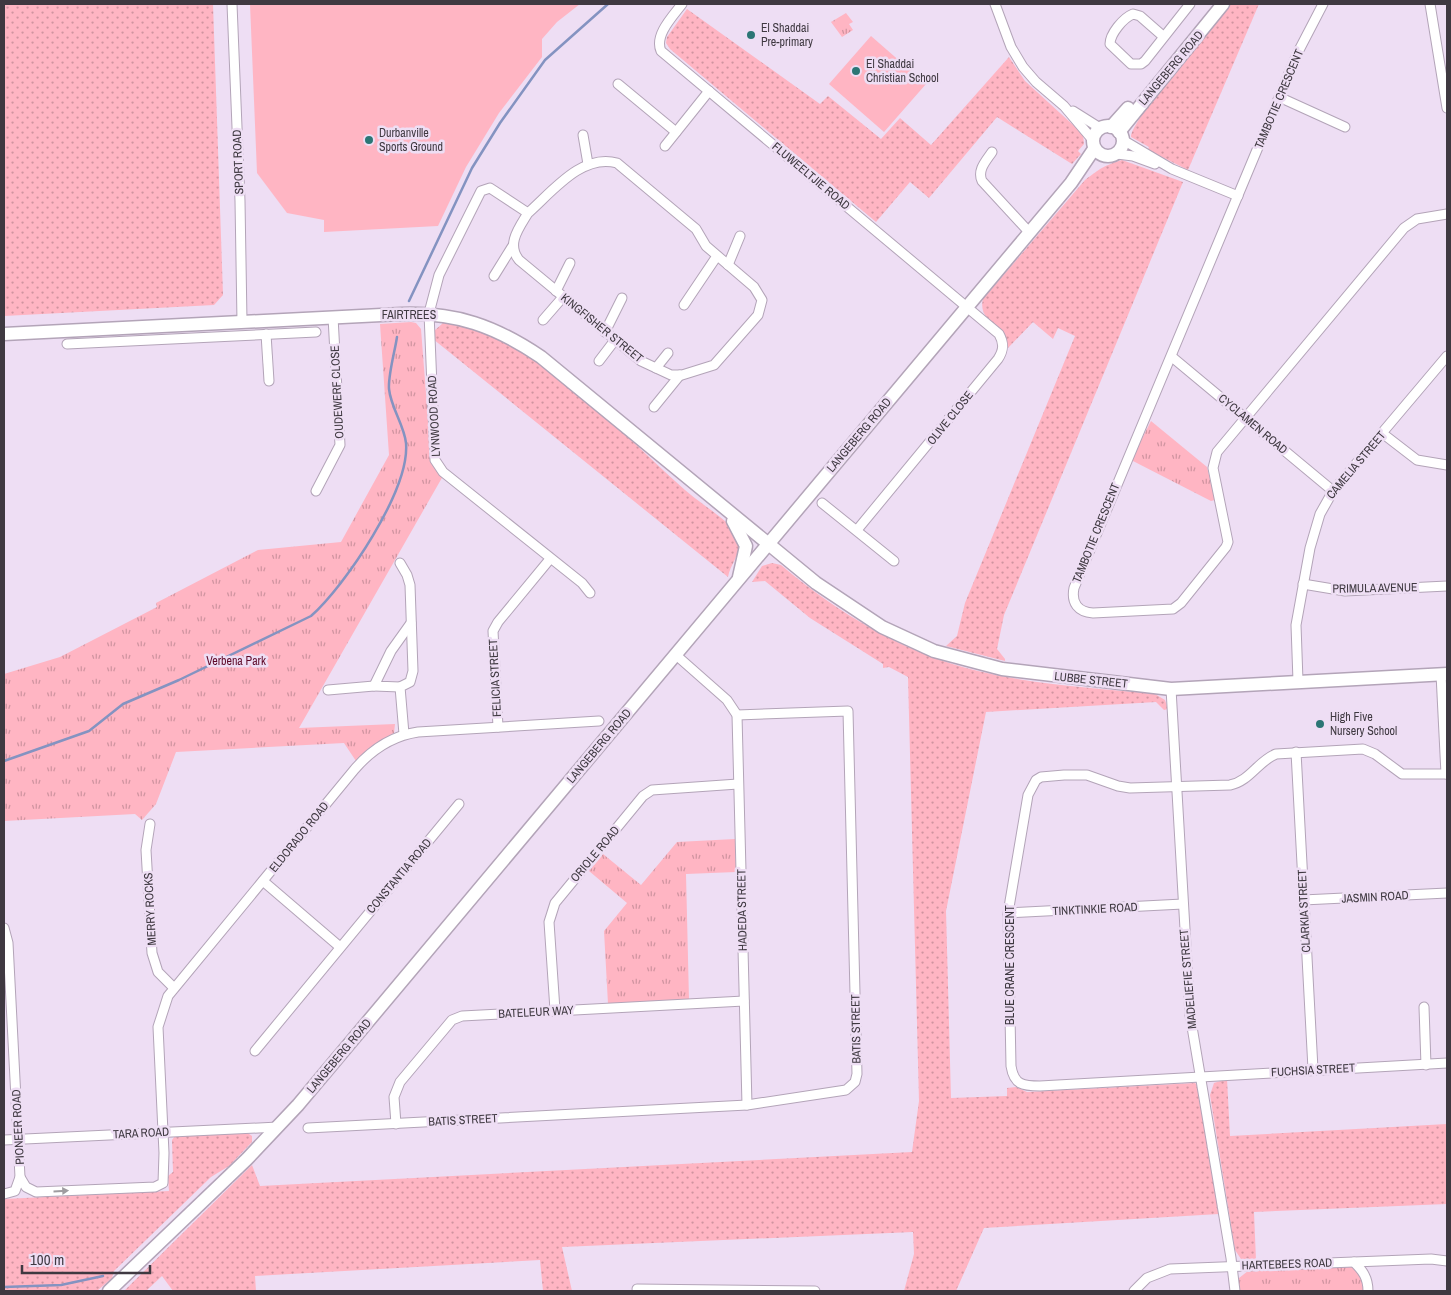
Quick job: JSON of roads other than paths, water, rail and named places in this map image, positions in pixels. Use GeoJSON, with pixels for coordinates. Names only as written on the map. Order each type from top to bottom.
{"type":"FeatureCollection","features":[{"type":"Feature","properties":{"kind":"main road","name":"LANGEBERG ROAD"},"geometry":{"type":"LineString","coordinates":[[1113,132],[1212,4]]}},
{"type":"Feature","properties":{"kind":"main road","name":"LANGEBERG ROAD"},"geometry":{"type":"LineString","coordinates":[[108,1291],[278,1127],[1071,183],[1096,148],[1113,132],[1223,4]]}},
{"type":"Feature","properties":{"kind":"main road"},"geometry":{"type":"LineString","coordinates":[[1096,148],[1117,154],[1121,148],[1113,132]]}},
{"type":"Feature","properties":{"kind":"main road","name":"FAIRTREES"},"geometry":{"type":"LineString","coordinates":[[4,334],[128,334],[242,321],[429,313],[480,324],[525,346],[559,371],[768,545]]}},
{"type":"Feature","properties":{"kind":"main road"},"geometry":{"type":"LineString","coordinates":[[727,512],[742,534],[746,546],[737,582]]}},
{"type":"Feature","properties":{"kind":"main road","name":"LUBBE STREET"},"geometry":{"type":"LineString","coordinates":[[768,545],[861,615],[934,651],[1002,669],[1171,689],[1444,674]]}},
{"type":"Feature","properties":{"kind":"street","name":"SPORT ROAD"},"geometry":{"type":"LineString","coordinates":[[232,4],[240,208],[242,321]]}},
{"type":"Feature","properties":{"kind":"street","name":"FLUWEELTJIE ROAD"},"geometry":{"type":"LineString","coordinates":[[682,4],[661,34],[659,43],[661,51],[967,306]]}},
{"type":"Feature","properties":{"kind":"street"},"geometry":{"type":"LineString","coordinates":[[995,4],[1012,47],[1023,67],[1036,82],[1064,106],[1096,148]]}},
{"type":"Feature","properties":{"kind":"street"},"geometry":{"type":"LineString","coordinates":[[1164,37],[1138,15],[1127,18],[1112,35],[1110,44],[1130,64],[1138,65],[1145,61],[1164,37],[1190,4]]}},
{"type":"Feature","properties":{"kind":"street","name":"TAMBOTIE CRESCENT"},"geometry":{"type":"LineString","coordinates":[[1323,4],[1304,40],[1279,98],[1074,588],[1074,601],[1079,609],[1093,613],[1168,610],[1181,603],[1227,544],[1228,535],[1213,463],[1217,452],[1404,228],[1417,219],[1447,214]]}},
{"type":"Feature","properties":{"kind":"street"},"geometry":{"type":"LineString","coordinates":[[1430,4],[1447,108]]}},
{"type":"Feature","properties":{"kind":"street"},"geometry":{"type":"LineString","coordinates":[[618,84],[676,132]]}},
{"type":"Feature","properties":{"kind":"street"},"geometry":{"type":"LineString","coordinates":[[666,146],[709,91]]}},
{"type":"Feature","properties":{"kind":"street"},"geometry":{"type":"LineString","coordinates":[[1279,98],[1345,127]]}},
{"type":"Feature","properties":{"kind":"street"},"geometry":{"type":"LineString","coordinates":[[1064,106],[1113,132],[1172,169]]}},
{"type":"Feature","properties":{"kind":"street"},"geometry":{"type":"LineString","coordinates":[[583,135],[588,164]]}},
{"type":"Feature","properties":{"kind":"street"},"geometry":{"type":"LineString","coordinates":[[992,152],[981,168],[980,177],[992,194],[1029,232]]}},
{"type":"Feature","properties":{"kind":"street"},"geometry":{"type":"LineString","coordinates":[[1117,154],[1133,156],[1172,169],[1238,196]]}},
{"type":"Feature","properties":{"kind":"street"},"geometry":{"type":"LineString","coordinates":[[494,276],[512,247],[513,240],[528,213],[588,164],[608,161],[617,163],[696,229],[706,246],[759,291],[762,300],[760,311],[714,365],[680,375],[654,408]]}},
{"type":"Feature","properties":{"kind":"street","name":"LYNWOOD ROAD"},"geometry":{"type":"LineString","coordinates":[[528,213],[493,190],[487,188],[481,191],[439,275],[429,313],[434,455],[438,465],[550,559],[582,583],[590,593]]}},
{"type":"Feature","properties":{"kind":"street"},"geometry":{"type":"LineString","coordinates":[[728,265],[740,236]]}},
{"type":"Feature","properties":{"kind":"street","name":"KINGFISHER STREET"},"geometry":{"type":"LineString","coordinates":[[512,247],[519,260],[641,361],[671,375],[680,375]]}},
{"type":"Feature","properties":{"kind":"street"},"geometry":{"type":"LineString","coordinates":[[684,305],[717,256]]}},
{"type":"Feature","properties":{"kind":"street"},"geometry":{"type":"LineString","coordinates":[[543,320],[560,294],[570,263]]}},
{"type":"Feature","properties":{"kind":"street"},"geometry":{"type":"LineString","coordinates":[[605,332],[622,298]]}},
{"type":"Feature","properties":{"kind":"street","name":"OLIVE CLOSE"},"geometry":{"type":"LineString","coordinates":[[857,530],[1002,353],[1003,342],[999,334],[967,306]]}},
{"type":"Feature","properties":{"kind":"street","name":"OUDEWERF CLOSE"},"geometry":{"type":"LineString","coordinates":[[316,491],[340,445],[333,317]]}},
{"type":"Feature","properties":{"kind":"street"},"geometry":{"type":"LineString","coordinates":[[67,344],[128,334],[316,332]]}},
{"type":"Feature","properties":{"kind":"street"},"geometry":{"type":"LineString","coordinates":[[266,334],[269,381]]}},
{"type":"Feature","properties":{"kind":"street"},"geometry":{"type":"LineString","coordinates":[[599,361],[615,340]]}},
{"type":"Feature","properties":{"kind":"street"},"geometry":{"type":"LineString","coordinates":[[656,368],[668,353]]}},
{"type":"Feature","properties":{"kind":"street","name":"CAMELIA STREET"},"geometry":{"type":"LineString","coordinates":[[1298,681],[1296,625],[1310,548],[1320,514],[1333,491],[1447,356]]}},
{"type":"Feature","properties":{"kind":"street","name":"CYCLAMEN ROAD"},"geometry":{"type":"LineString","coordinates":[[1172,357],[1333,491]]}},
{"type":"Feature","properties":{"kind":"street"},"geometry":{"type":"LineString","coordinates":[[1382,433],[1417,460],[1447,465]]}},
{"type":"Feature","properties":{"kind":"street"},"geometry":{"type":"LineString","coordinates":[[822,503],[894,560]]}},
{"type":"Feature","properties":{"kind":"street","name":"FELICIA STREET"},"geometry":{"type":"LineString","coordinates":[[498,727],[493,631],[498,622],[550,559]]}},
{"type":"Feature","properties":{"kind":"street"},"geometry":{"type":"LineString","coordinates":[[328,690],[374,686],[400,687],[410,682],[413,675],[409,580],[400,563]]}},
{"type":"Feature","properties":{"kind":"street","name":"PRIMULA AVENUE"},"geometry":{"type":"LineString","coordinates":[[1303,584],[1345,591],[1447,586]]}},
{"type":"Feature","properties":{"kind":"street"},"geometry":{"type":"LineString","coordinates":[[374,686],[391,652],[410,623]]}},
{"type":"Feature","properties":{"kind":"street"},"geometry":{"type":"LineString","coordinates":[[676,655],[727,700],[737,714]]}},
{"type":"Feature","properties":{"kind":"street"},"geometry":{"type":"LineString","coordinates":[[1177,786],[1197,787],[1237,783],[1271,756],[1296,752],[1363,749],[1375,754],[1402,774],[1446,774],[1444,674]]}},
{"type":"Feature","properties":{"kind":"street"},"geometry":{"type":"LineString","coordinates":[[400,687],[404,734]]}},
{"type":"Feature","properties":{"kind":"street","name":"MADELIEFIE STREET"},"geometry":{"type":"LineString","coordinates":[[1171,689],[1187,987],[1235,1291]]}},
{"type":"Feature","properties":{"kind":"street","name":"BATIS STREET"},"geometry":{"type":"LineString","coordinates":[[308,1128],[747,1105],[846,1090],[853,1085],[856,1078],[848,711],[737,714]]}},
{"type":"Feature","properties":{"kind":"street","name":"HADEDA STREET"},"geometry":{"type":"LineString","coordinates":[[737,714],[747,1105]]}},
{"type":"Feature","properties":{"kind":"street","name":"ELDORADO ROAD"},"geometry":{"type":"LineString","coordinates":[[20,1177],[26,1187],[36,1192],[160,1185],[164,1179],[164,1131],[158,1027],[164,1006],[173,987],[362,761],[384,743],[404,734],[599,721]]}},
{"type":"Feature","properties":{"kind":"street","name":"CLARKIA STREET"},"geometry":{"type":"LineString","coordinates":[[1296,752],[1312,1069]]}},
{"type":"Feature","properties":{"kind":"street","name":"BLUE CRANE CRESCENT"},"geometry":{"type":"LineString","coordinates":[[1177,786],[1125,788],[1082,774],[1041,777],[1036,780],[1028,795],[1008,913],[1011,1066],[1016,1082],[1026,1086],[1200,1077]]}},
{"type":"Feature","properties":{"kind":"street","name":"ORIOLE ROAD"},"geometry":{"type":"LineString","coordinates":[[555,1010],[549,922],[555,903],[643,796],[652,790],[738,784]]}},
{"type":"Feature","properties":{"kind":"street","name":"CONSTANTIA ROAD"},"geometry":{"type":"LineString","coordinates":[[256,1051],[459,804]]}},
{"type":"Feature","properties":{"kind":"street","name":"MERRY ROCKS"},"geometry":{"type":"LineString","coordinates":[[150,824],[146,850],[152,953],[158,972],[173,987]]}},
{"type":"Feature","properties":{"kind":"street"},"geometry":{"type":"LineString","coordinates":[[263,881],[340,947]]}},
{"type":"Feature","properties":{"kind":"street","name":"JASMIN ROAD"},"geometry":{"type":"LineString","coordinates":[[1303,900],[1447,893]]}},
{"type":"Feature","properties":{"kind":"street","name":"TINKTINKIE ROAD"},"geometry":{"type":"LineString","coordinates":[[1008,913],[1183,904]]}},
{"type":"Feature","properties":{"kind":"street","name":"PIONEER ROAD"},"geometry":{"type":"LineString","coordinates":[[4,928],[8,943],[20,1177]]}},
{"type":"Feature","properties":{"kind":"street","name":"BATELEUR WAY"},"geometry":{"type":"LineString","coordinates":[[396,1124],[394,1097],[400,1082],[452,1020],[462,1016],[744,1001]]}},
{"type":"Feature","properties":{"kind":"street"},"geometry":{"type":"LineString","coordinates":[[1424,1007],[1426,1065]]}},
{"type":"Feature","properties":{"kind":"street","name":"FUCHSIA STREET"},"geometry":{"type":"LineString","coordinates":[[1200,1077],[1312,1069],[1447,1064]]}},
{"type":"Feature","properties":{"kind":"street","name":"TARA ROAD"},"geometry":{"type":"LineString","coordinates":[[4,1140],[278,1127]]}},
{"type":"Feature","properties":{"kind":"street"},"geometry":{"type":"LineString","coordinates":[[4,1194],[15,1191],[20,1177]]}},
{"type":"Feature","properties":{"kind":"street","name":"HARTEBEES ROAD"},"geometry":{"type":"LineString","coordinates":[[1134,1291],[1147,1278],[1162,1271],[1232,1266],[1447,1261]]}},
{"type":"Feature","properties":{"kind":"street"},"geometry":{"type":"LineString","coordinates":[[1354,1262],[1363,1271],[1368,1286]]}},
{"type":"Feature","properties":{"kind":"street"},"geometry":{"type":"LineString","coordinates":[[637,1289],[815,1291]]}},
{"type":"Feature","properties":{"kind":"waterway"},"geometry":{"type":"LineString","coordinates":[[409,301],[472,168],[500,123],[545,60],[608,4]]}},
{"type":"Feature","properties":{"kind":"waterway"},"geometry":{"type":"LineString","coordinates":[[4,761],[89,731],[123,704],[179,680],[311,616],[325,602],[341,583],[373,536],[398,486],[404,463],[406,443],[389,389],[397,337]]}},
{"type":"Feature","properties":{"kind":"waterway"},"geometry":{"type":"LineString","coordinates":[[4,1287],[61,1285],[103,1276]]}},
{"type":"Feature","properties":{"kind":"place","name":"El Shaddai Pre-primary"},"geometry":{"type":"Point","coordinates":[751,35]}},
{"type":"Feature","properties":{"kind":"place","name":"El Shaddai Christian School"},"geometry":{"type":"Point","coordinates":[856,71]}},
{"type":"Feature","properties":{"kind":"place","name":"Durbanville Sports Ground"},"geometry":{"type":"Point","coordinates":[369,140]}},
{"type":"Feature","properties":{"kind":"place","name":"High Five Nursery School"},"geometry":{"type":"Point","coordinates":[1320,724]}},
{"type":"Feature","properties":{"kind":"park label","name":"Verbena Park"},"geometry":{"type":"Point","coordinates":[236,661]}}]}
